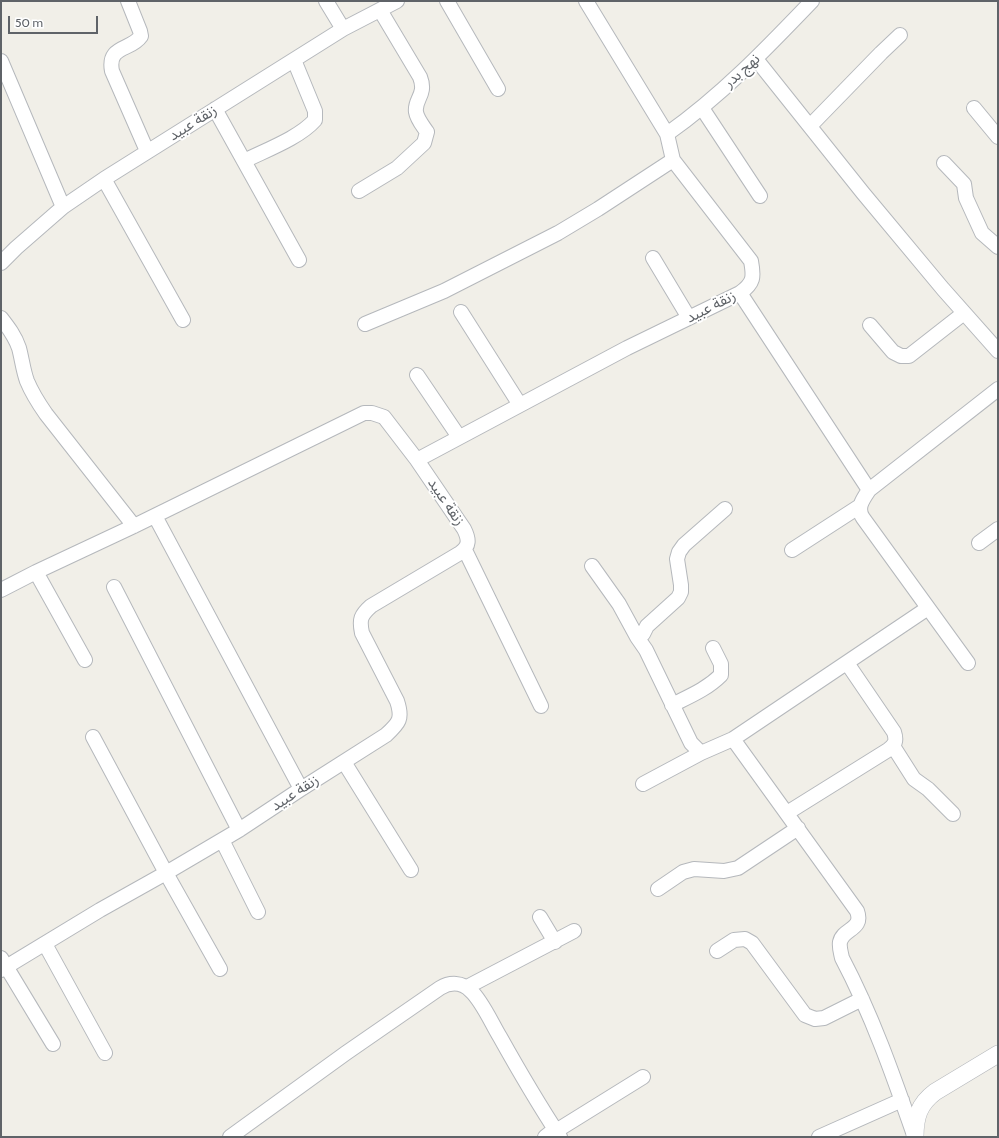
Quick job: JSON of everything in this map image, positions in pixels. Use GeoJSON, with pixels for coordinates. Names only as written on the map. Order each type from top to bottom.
{"type":"FeatureCollection","features":[{"type":"Feature","properties":{"kind":"street"},"geometry":{"type":"LineString","coordinates":[[128,1],[141,36],[138,40],[117,52],[112,58],[111,64],[112,71],[147,151]]}},
{"type":"Feature","properties":{"kind":"street"},"geometry":{"type":"LineString","coordinates":[[326,1],[343,29]]}},
{"type":"Feature","properties":{"kind":"street","name":"زنقة عبيد"},"geometry":{"type":"LineString","coordinates":[[1,263],[62,207],[104,179],[343,29],[397,1]]}},
{"type":"Feature","properties":{"kind":"street"},"geometry":{"type":"LineString","coordinates":[[447,1],[498,89]]}},
{"type":"Feature","properties":{"kind":"street","name":"زنقة عبيد"},"geometry":{"type":"LineString","coordinates":[[3,965],[45,944],[100,910],[239,830],[344,762],[397,725],[400,718],[400,710],[397,701],[362,632],[360,624],[364,612],[371,606],[465,550],[468,541],[464,528],[417,460],[627,348],[740,293],[747,288],[753,279],[751,261],[673,160],[667,134],[586,1]]}},
{"type":"Feature","properties":{"kind":"street","name":"نهج بدر"},"geometry":{"type":"LineString","coordinates":[[667,134],[693,116],[756,59],[812,1]]}},
{"type":"Feature","properties":{"kind":"street"},"geometry":{"type":"LineString","coordinates":[[359,192],[397,168],[424,143],[427,132],[416,112],[416,104],[423,89],[420,78],[380,10]]}},
{"type":"Feature","properties":{"kind":"street"},"geometry":{"type":"LineString","coordinates":[[810,126],[900,35]]}},
{"type":"Feature","properties":{"kind":"street"},"geometry":{"type":"LineString","coordinates":[[756,59],[863,193],[998,351]]}},
{"type":"Feature","properties":{"kind":"street"},"geometry":{"type":"LineString","coordinates":[[244,161],[296,135],[310,126],[315,120],[315,111],[294,60]]}},
{"type":"Feature","properties":{"kind":"street"},"geometry":{"type":"LineString","coordinates":[[1,61],[62,207]]}},
{"type":"Feature","properties":{"kind":"street"},"geometry":{"type":"LineString","coordinates":[[702,108],[760,196]]}},
{"type":"Feature","properties":{"kind":"street"},"geometry":{"type":"LineString","coordinates":[[974,108],[998,137]]}},
{"type":"Feature","properties":{"kind":"street"},"geometry":{"type":"LineString","coordinates":[[215,109],[299,260]]}},
{"type":"Feature","properties":{"kind":"street"},"geometry":{"type":"LineString","coordinates":[[365,324],[444,291],[558,233],[673,160]]}},
{"type":"Feature","properties":{"kind":"street"},"geometry":{"type":"LineString","coordinates":[[944,163],[964,184],[966,198],[982,233],[998,247]]}},
{"type":"Feature","properties":{"kind":"street"},"geometry":{"type":"LineString","coordinates":[[104,179],[183,320]]}},
{"type":"Feature","properties":{"kind":"street"},"geometry":{"type":"LineString","coordinates":[[653,258],[689,318]]}},
{"type":"Feature","properties":{"kind":"street"},"geometry":{"type":"LineString","coordinates":[[740,293],[869,490]]}},
{"type":"Feature","properties":{"kind":"street"},"geometry":{"type":"LineString","coordinates":[[461,312],[520,405]]}},
{"type":"Feature","properties":{"kind":"street"},"geometry":{"type":"LineString","coordinates":[[870,325],[893,352],[901,356],[909,356],[964,312]]}},
{"type":"Feature","properties":{"kind":"street"},"geometry":{"type":"LineString","coordinates":[[1,318],[10,329],[14,338],[23,370],[36,399],[46,414],[134,526]]}},
{"type":"Feature","properties":{"kind":"street"},"geometry":{"type":"LineString","coordinates":[[417,375],[459,437]]}},
{"type":"Feature","properties":{"kind":"street"},"geometry":{"type":"LineString","coordinates":[[968,663],[863,518],[860,506],[869,490],[998,389]]}},
{"type":"Feature","properties":{"kind":"street"},"geometry":{"type":"LineString","coordinates":[[1,590],[156,516],[364,413],[372,412],[384,417],[417,460]]}},
{"type":"Feature","properties":{"kind":"street"},"geometry":{"type":"LineString","coordinates":[[792,550],[860,506]]}},
{"type":"Feature","properties":{"kind":"street"},"geometry":{"type":"LineString","coordinates":[[637,637],[642,634],[648,626],[678,598],[681,592],[677,559],[679,552],[684,545],[725,509]]}},
{"type":"Feature","properties":{"kind":"street"},"geometry":{"type":"LineString","coordinates":[[156,516],[301,789]]}},
{"type":"Feature","properties":{"kind":"street"},"geometry":{"type":"LineString","coordinates":[[978,543],[998,530]]}},
{"type":"Feature","properties":{"kind":"street"},"geometry":{"type":"LineString","coordinates":[[465,550],[541,706]]}},
{"type":"Feature","properties":{"kind":"street"},"geometry":{"type":"LineString","coordinates":[[592,566],[619,604],[646,650],[692,743],[701,753]]}},
{"type":"Feature","properties":{"kind":"street"},"geometry":{"type":"LineString","coordinates":[[36,572],[85,660]]}},
{"type":"Feature","properties":{"kind":"street"},"geometry":{"type":"LineString","coordinates":[[114,587],[239,830]]}},
{"type":"Feature","properties":{"kind":"street"},"geometry":{"type":"LineString","coordinates":[[644,784],[701,753],[733,739],[928,608]]}},
{"type":"Feature","properties":{"kind":"street"},"geometry":{"type":"LineString","coordinates":[[672,705],[696,694],[714,682],[721,675],[721,664],[713,648]]}},
{"type":"Feature","properties":{"kind":"street"},"geometry":{"type":"LineString","coordinates":[[787,813],[893,746],[896,742],[894,732],[847,663]]}},
{"type":"Feature","properties":{"kind":"street"},"geometry":{"type":"LineString","coordinates":[[93,737],[166,873],[220,969]]}},
{"type":"Feature","properties":{"kind":"street"},"geometry":{"type":"LineString","coordinates":[[733,739],[857,911],[859,919],[858,923],[842,938],[840,946],[842,958],[862,999],[915,1137]]}},
{"type":"Feature","properties":{"kind":"street"},"geometry":{"type":"LineString","coordinates":[[893,746],[914,779],[928,789],[953,814]]}},
{"type":"Feature","properties":{"kind":"street"},"geometry":{"type":"LineString","coordinates":[[344,762],[411,870]]}},
{"type":"Feature","properties":{"kind":"street"},"geometry":{"type":"LineString","coordinates":[[658,889],[683,872],[694,869],[724,871],[738,868],[798,828]]}},
{"type":"Feature","properties":{"kind":"street"},"geometry":{"type":"LineString","coordinates":[[222,840],[258,912]]}},
{"type":"Feature","properties":{"kind":"street"},"geometry":{"type":"LineString","coordinates":[[540,917],[555,942]]}},
{"type":"Feature","properties":{"kind":"street"},"geometry":{"type":"LineString","coordinates":[[467,987],[574,931]]}},
{"type":"Feature","properties":{"kind":"street"},"geometry":{"type":"LineString","coordinates":[[717,951],[734,940],[744,938],[752,943],[805,1016],[815,1019],[824,1018],[862,999]]}},
{"type":"Feature","properties":{"kind":"street"},"geometry":{"type":"LineString","coordinates":[[45,944],[105,1053]]}},
{"type":"Feature","properties":{"kind":"street"},"geometry":{"type":"LineString","coordinates":[[3,965],[53,1044]]}},
{"type":"Feature","properties":{"kind":"street"},"geometry":{"type":"LineString","coordinates":[[230,1137],[346,1053],[445,985],[459,984],[467,987],[473,993],[554,1134],[643,1077]]}},
{"type":"Feature","properties":{"kind":"street"},"geometry":{"type":"LineString","coordinates":[[915,1137],[916,1123],[920,1106],[928,1097],[998,1054]]}},
{"type":"Feature","properties":{"kind":"street"},"geometry":{"type":"LineString","coordinates":[[819,1137],[902,1100]]}}]}
